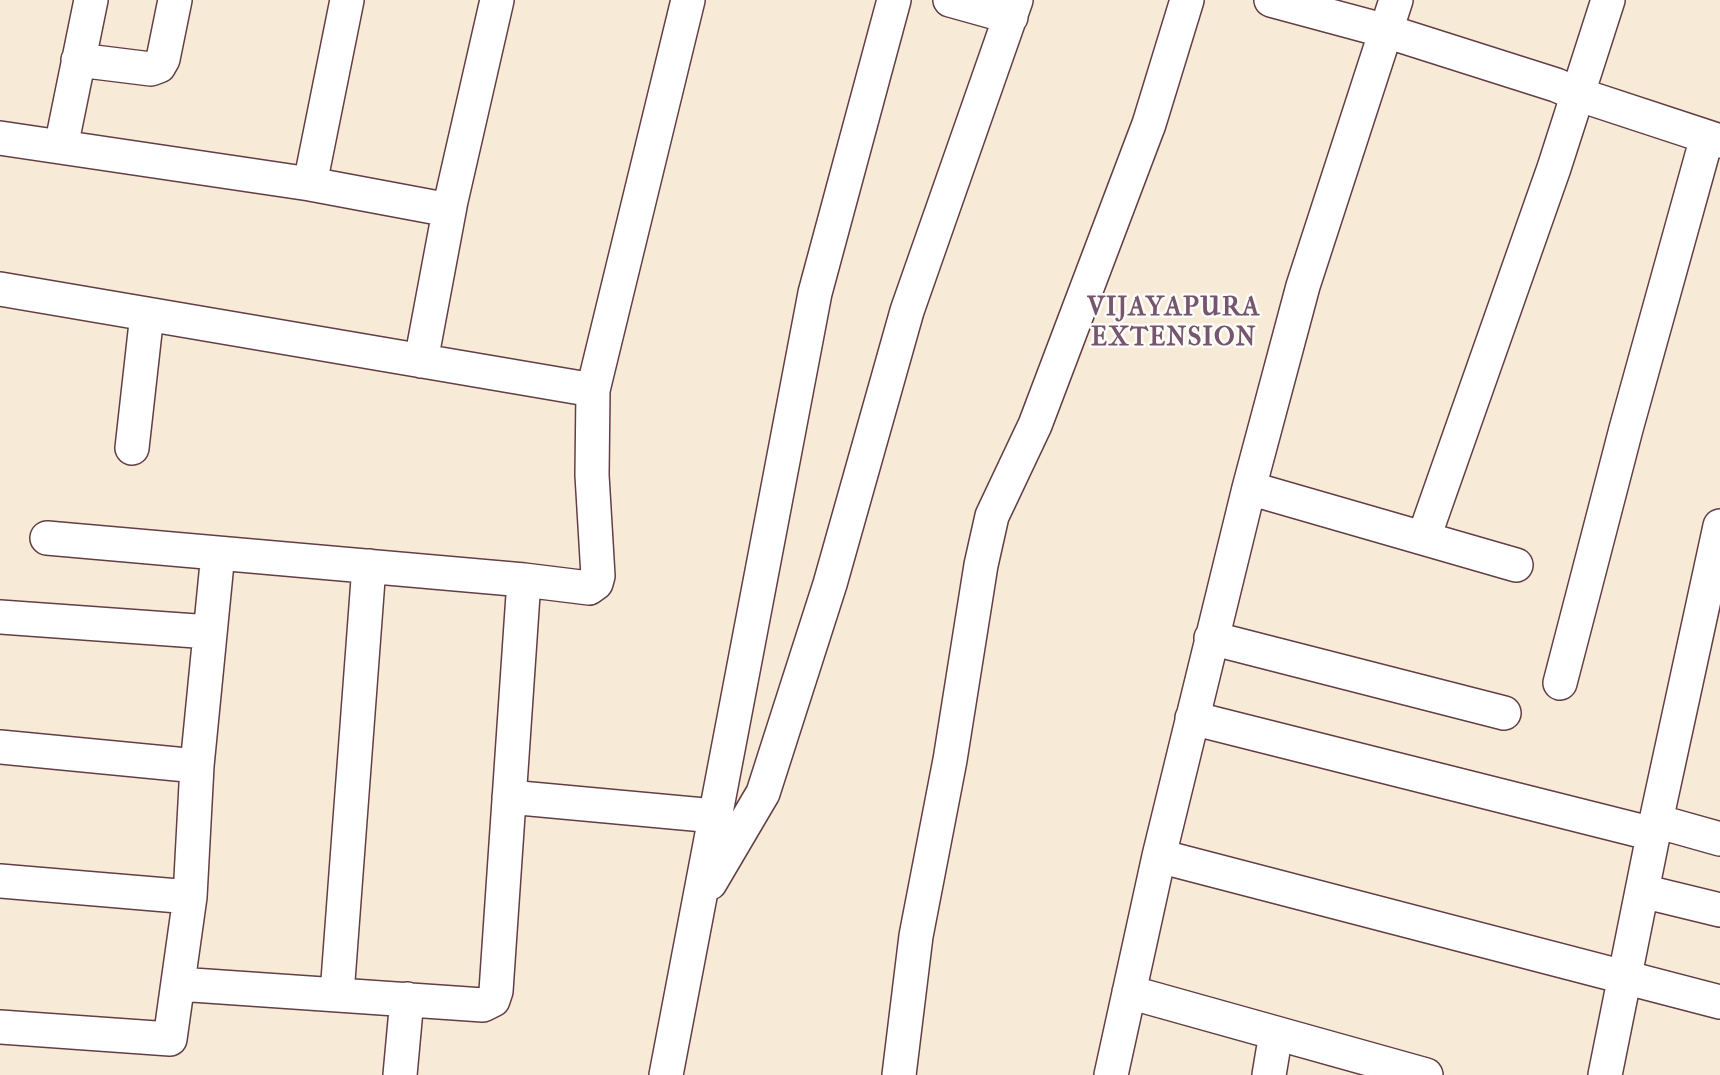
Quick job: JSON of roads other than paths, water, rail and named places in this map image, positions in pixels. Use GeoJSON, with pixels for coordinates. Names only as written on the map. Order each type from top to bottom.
{"type":"FeatureCollection","features":[{"type":"Feature","properties":{"kind":"street"},"geometry":{"type":"LineString","coordinates":[[61,147],[91,0]]}},
{"type":"Feature","properties":{"kind":"street"},"geometry":{"type":"LineString","coordinates":[[78,60],[151,69],[159,66],[163,59],[175,0]]}},
{"type":"Feature","properties":{"kind":"street"},"geometry":{"type":"LineString","coordinates":[[310,184],[347,0]]}},
{"type":"Feature","properties":{"kind":"street"},"geometry":{"type":"LineString","coordinates":[[421,361],[449,210],[497,0]]}},
{"type":"Feature","properties":{"kind":"street"},"geometry":{"type":"LineString","coordinates":[[47,538],[524,579],[589,588],[596,583],[598,576],[592,475],[593,390],[688,0]]}},
{"type":"Feature","properties":{"kind":"street"},"geometry":{"type":"LineString","coordinates":[[666,1075],[815,293],[894,0]]}},
{"type":"Feature","properties":{"kind":"street"},"geometry":{"type":"LineString","coordinates":[[698,906],[763,793],[830,584],[907,311],[1013,9],[950,0]]}},
{"type":"Feature","properties":{"kind":"street"},"geometry":{"type":"LineString","coordinates":[[898,1075],[916,936],[950,760],[981,565],[992,516],[1035,424],[1149,124],[1187,0]]}},
{"type":"Feature","properties":{"kind":"street"},"geometry":{"type":"LineString","coordinates":[[1271,0],[1386,31],[1556,85],[1714,139],[1629,418],[1560,683]]}},
{"type":"Feature","properties":{"kind":"street"},"geometry":{"type":"LineString","coordinates":[[1111,1075],[1159,856],[1249,488],[1304,286],[1396,0]]}},
{"type":"Feature","properties":{"kind":"street"},"geometry":{"type":"LineString","coordinates":[[1424,537],[1554,168],[1608,0]]}},
{"type":"Feature","properties":{"kind":"street"},"geometry":{"type":"LineString","coordinates":[[0,138],[310,184],[449,210]]}},
{"type":"Feature","properties":{"kind":"street"},"geometry":{"type":"LineString","coordinates":[[0,289],[593,390]]}},
{"type":"Feature","properties":{"kind":"street"},"geometry":{"type":"LineString","coordinates":[[132,448],[147,314]]}},
{"type":"Feature","properties":{"kind":"street"},"geometry":{"type":"LineString","coordinates":[[1249,488],[1516,565]]}},
{"type":"Feature","properties":{"kind":"street"},"geometry":{"type":"LineString","coordinates":[[1605,1075],[1654,828],[1720,526]]}},
{"type":"Feature","properties":{"kind":"street"},"geometry":{"type":"LineString","coordinates":[[0,1028],[170,1039],[190,897],[197,766],[218,553]]}},
{"type":"Feature","properties":{"kind":"street"},"geometry":{"type":"LineString","coordinates":[[337,994],[369,566]]}},
{"type":"Feature","properties":{"kind":"street"},"geometry":{"type":"LineString","coordinates":[[178,984],[483,1005],[493,1000],[496,991],[524,579]]}},
{"type":"Feature","properties":{"kind":"street"},"geometry":{"type":"LineString","coordinates":[[0,617],[210,632]]}},
{"type":"Feature","properties":{"kind":"street"},"geometry":{"type":"LineString","coordinates":[[1211,638],[1504,713]]}},
{"type":"Feature","properties":{"kind":"street"},"geometry":{"type":"LineString","coordinates":[[1192,718],[1654,828],[1720,839]]}},
{"type":"Feature","properties":{"kind":"street"},"geometry":{"type":"LineString","coordinates":[[0,747],[197,766]]}},
{"type":"Feature","properties":{"kind":"street"},"geometry":{"type":"LineString","coordinates":[[509,798],[715,816]]}},
{"type":"Feature","properties":{"kind":"street"},"geometry":{"type":"LineString","coordinates":[[1159,856],[1720,1002]]}},
{"type":"Feature","properties":{"kind":"street"},"geometry":{"type":"LineString","coordinates":[[0,881],[190,897]]}},
{"type":"Feature","properties":{"kind":"street"},"geometry":{"type":"LineString","coordinates":[[1642,891],[1720,910]]}},
{"type":"Feature","properties":{"kind":"street"},"geometry":{"type":"LineString","coordinates":[[1129,992],[1426,1075]]}},
{"type":"Feature","properties":{"kind":"street"},"geometry":{"type":"LineString","coordinates":[[400,1075],[407,999]]}},
{"type":"Feature","properties":{"kind":"street"},"geometry":{"type":"LineString","coordinates":[[1269,1075],[1276,1033]]}},
{"type":"Feature","properties":{"kind":"district","name":"VIJAYAPURA EXTENSION"},"geometry":{"type":"Point","coordinates":[1174,324]}}]}
